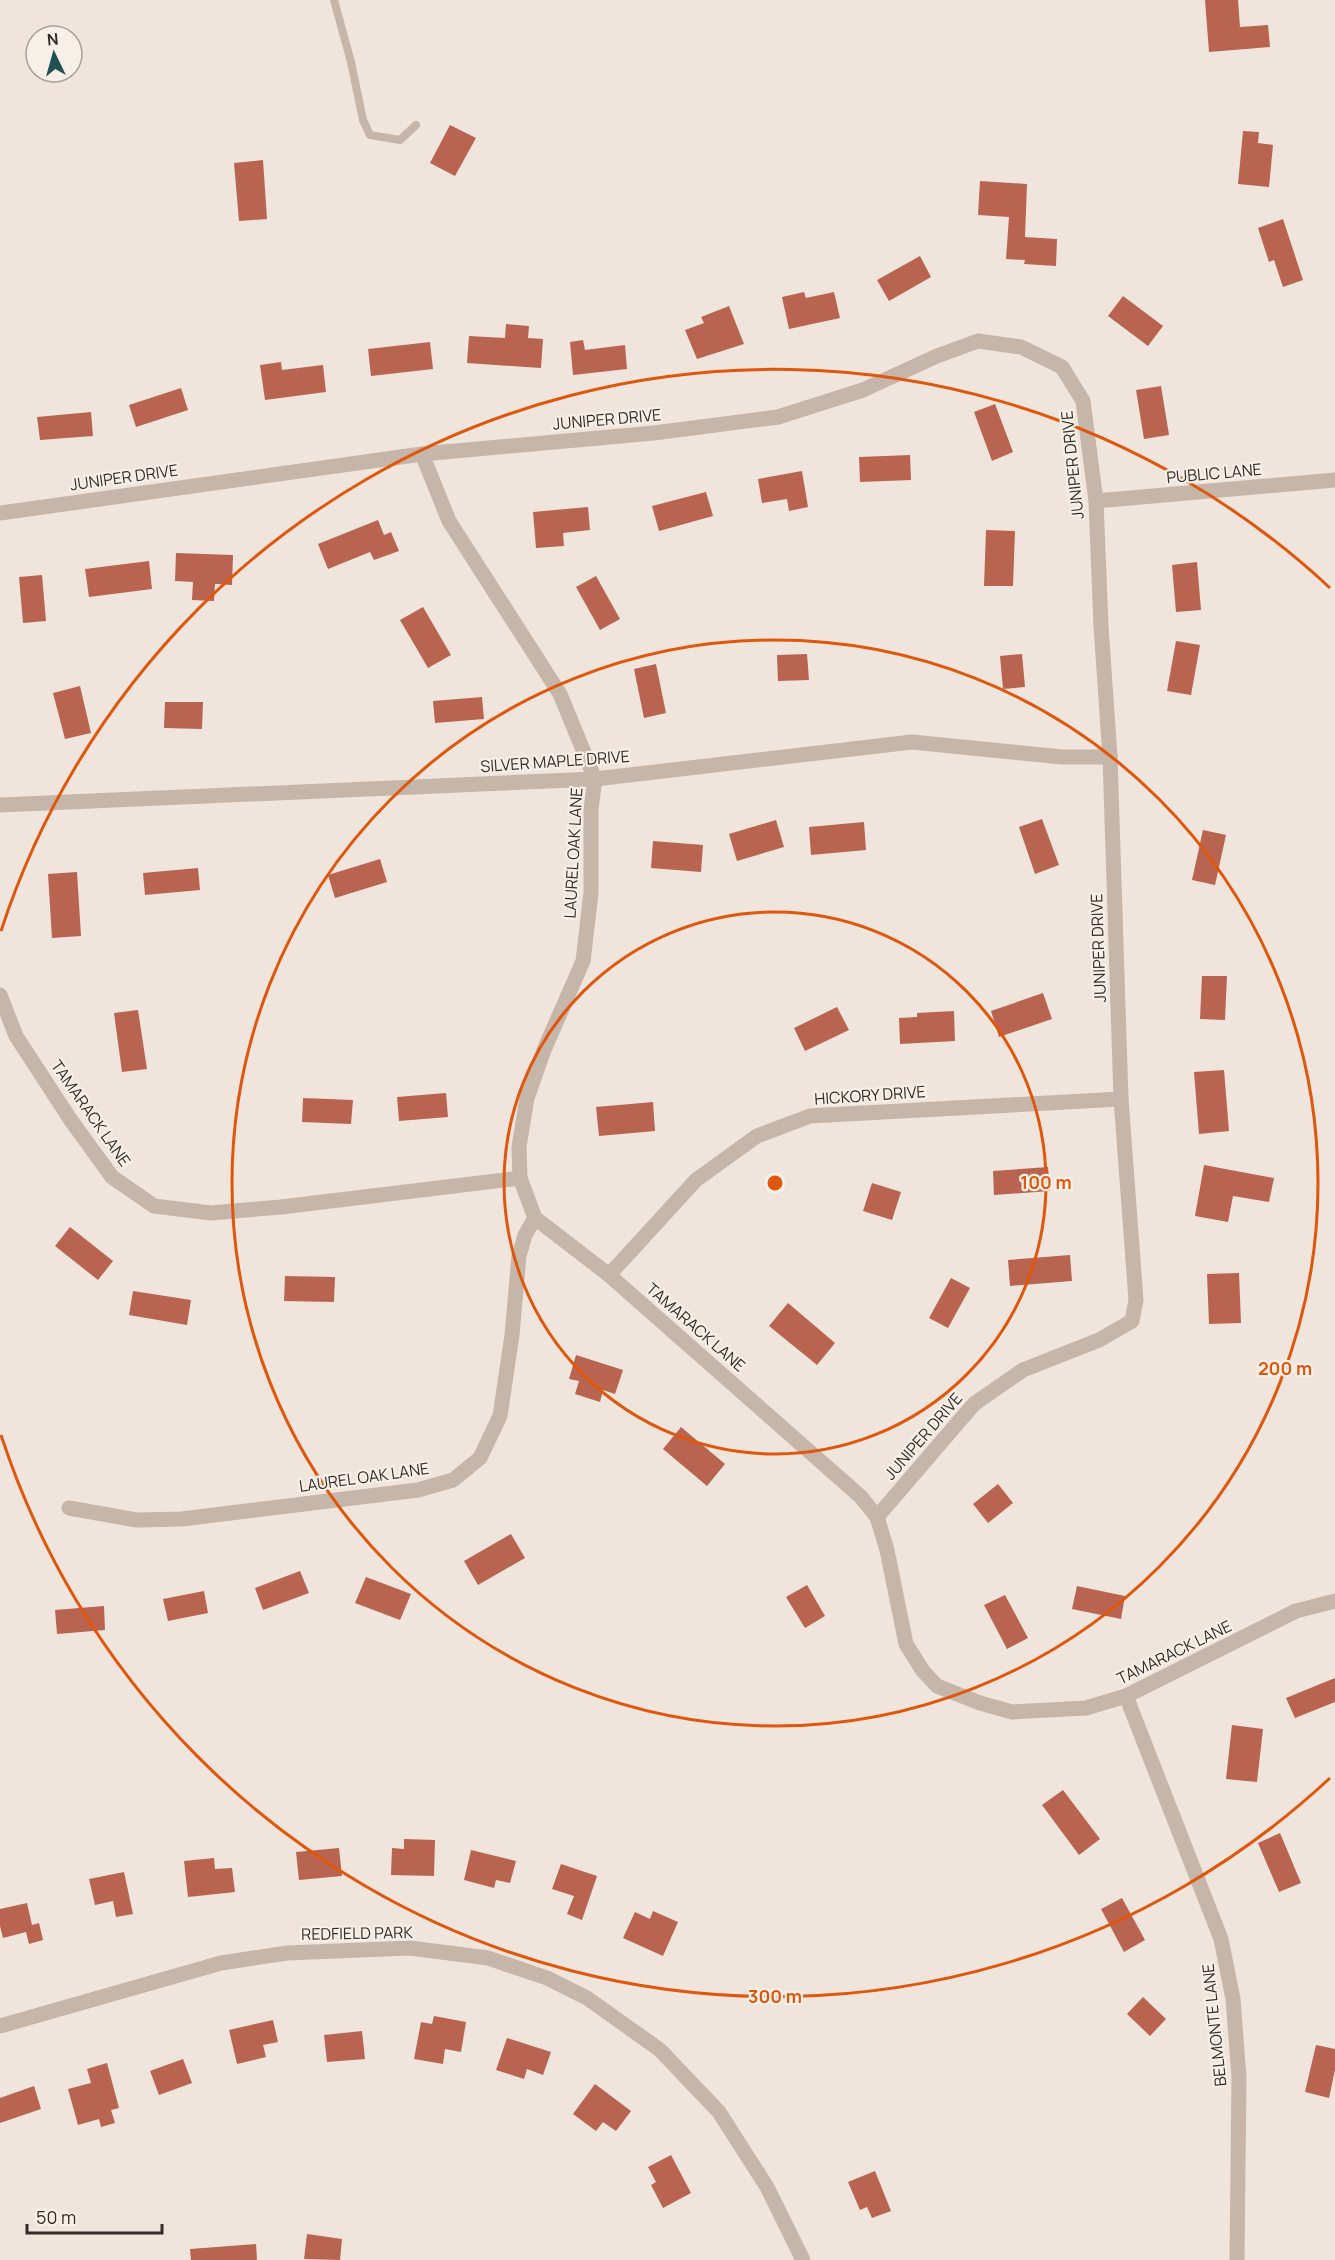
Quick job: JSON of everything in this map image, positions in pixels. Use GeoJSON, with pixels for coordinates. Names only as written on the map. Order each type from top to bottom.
{"type":"FeatureCollection","features":[{"type":"Feature","properties":{"kind":"street","name":"JUNIPER DRIVE"},"geometry":{"type":"LineString","coordinates":[[0,513],[422,454],[654,433],[778,417],[863,390],[937,356],[978,341],[1022,347],[1062,367],[1083,401],[1095,501],[1110,757],[1121,1099],[1136,1300],[1132,1321],[1099,1340],[1023,1370],[974,1404],[877,1517]]}},
{"type":"Feature","properties":{"kind":"street","name":"LAUREL OAK LANE"},"geometry":{"type":"LineString","coordinates":[[422,454],[449,521],[560,694],[595,779],[591,809],[591,892],[583,961],[544,1050],[527,1098],[519,1147],[520,1178]]}},
{"type":"Feature","properties":{"kind":"street","name":"PUBLIC LANE"},"geometry":{"type":"LineString","coordinates":[[1095,501],[1335,480]]}},
{"type":"Feature","properties":{"kind":"street","name":"SILVER MAPLE DRIVE"},"geometry":{"type":"LineString","coordinates":[[0,805],[595,779],[912,742],[1062,757],[1110,757]]}},
{"type":"Feature","properties":{"kind":"street","name":"TAMARACK LANE"},"geometry":{"type":"LineString","coordinates":[[0,995],[16,1036],[70,1119],[112,1177],[154,1206],[211,1213],[281,1207],[520,1178]]}},
{"type":"Feature","properties":{"kind":"street","name":"HICKORY DRIVE"},"geometry":{"type":"LineString","coordinates":[[609,1275],[696,1180],[757,1136],[810,1116],[1121,1099]]}},
{"type":"Feature","properties":{"kind":"street"},"geometry":{"type":"LineString","coordinates":[[520,1178],[535,1218]]}},
{"type":"Feature","properties":{"kind":"street","name":"LAUREL OAK LANE"},"geometry":{"type":"LineString","coordinates":[[69,1508],[136,1520],[182,1519],[418,1490],[453,1480],[480,1458],[500,1416],[512,1335],[519,1256],[525,1235],[535,1218]]}},
{"type":"Feature","properties":{"kind":"street","name":"TAMARACK LANE"},"geometry":{"type":"LineString","coordinates":[[535,1218],[609,1275],[861,1497],[877,1517],[906,1644],[923,1671],[937,1686],[980,1704],[1012,1713],[1086,1708],[1126,1696],[1296,1611],[1335,1601]]}},
{"type":"Feature","properties":{"kind":"street","name":"BELMONTE LANE"},"geometry":{"type":"LineString","coordinates":[[1126,1696],[1221,1939],[1233,1999],[1239,2078],[1237,2260]]}},
{"type":"Feature","properties":{"kind":"street","name":"REDFIELD PARK"},"geometry":{"type":"LineString","coordinates":[[0,2026],[221,1963],[286,1953],[410,1948],[488,1958],[547,1978],[586,1998],[660,2050],[719,2112],[767,2187],[803,2260]]}},
{"type":"Feature","properties":{"kind":"lane"},"geometry":{"type":"LineString","coordinates":[[334,0],[351,62],[363,120],[370,135],[400,140],[416,125]]}},
{"type":"Feature","properties":{"kind":"building"},"geometry":{"type":"Polygon","coordinates":[[[1205,0],[1238,0],[1240,27],[1268,25],[1270,47],[1209,52],[1205,0]]]}},
{"type":"Feature","properties":{"kind":"building"},"geometry":{"type":"Polygon","coordinates":[[[450,125],[476,138],[455,176],[430,163],[450,125]]]}},
{"type":"Feature","properties":{"kind":"building"},"geometry":{"type":"Polygon","coordinates":[[[1243,131],[1259,132],[1258,143],[1273,145],[1269,187],[1238,184],[1243,131]]]}},
{"type":"Feature","properties":{"kind":"building"},"geometry":{"type":"Polygon","coordinates":[[[263,160],[267,219],[239,221],[234,163],[263,160]]]}},
{"type":"Feature","properties":{"kind":"building"},"geometry":{"type":"Polygon","coordinates":[[[980,181],[1027,184],[1025,237],[1057,239],[1056,266],[1024,264],[1025,260],[1006,259],[1009,217],[978,215],[980,181]]]}},
{"type":"Feature","properties":{"kind":"building"},"geometry":{"type":"Polygon","coordinates":[[[1283,219],[1303,280],[1283,287],[1274,260],[1269,262],[1258,228],[1283,219]]]}},
{"type":"Feature","properties":{"kind":"building"},"geometry":{"type":"Polygon","coordinates":[[[920,256],[931,277],[889,301],[877,280],[920,256]]]}},
{"type":"Feature","properties":{"kind":"building"},"geometry":{"type":"Polygon","coordinates":[[[804,292],[806,298],[834,292],[840,318],[789,329],[782,297],[804,292]]]}},
{"type":"Feature","properties":{"kind":"building"},"geometry":{"type":"Polygon","coordinates":[[[1123,296],[1163,326],[1148,346],[1108,316],[1123,296]]]}},
{"type":"Feature","properties":{"kind":"building"},"geometry":{"type":"Polygon","coordinates":[[[729,306],[744,344],[697,359],[685,330],[704,323],[701,317],[729,306]]]}},
{"type":"Feature","properties":{"kind":"building"},"geometry":{"type":"Polygon","coordinates":[[[506,324],[529,326],[528,338],[543,339],[541,368],[467,363],[469,336],[505,338],[506,324]]]}},
{"type":"Feature","properties":{"kind":"building"},"geometry":{"type":"Polygon","coordinates":[[[583,340],[585,350],[625,345],[627,369],[573,375],[570,342],[583,340]]]}},
{"type":"Feature","properties":{"kind":"building"},"geometry":{"type":"Polygon","coordinates":[[[430,342],[433,369],[371,376],[368,349],[430,342]]]}},
{"type":"Feature","properties":{"kind":"building"},"geometry":{"type":"Polygon","coordinates":[[[281,362],[282,370],[323,365],[326,392],[265,400],[260,365],[281,362]]]}},
{"type":"Feature","properties":{"kind":"building"},"geometry":{"type":"Polygon","coordinates":[[[1161,386],[1169,435],[1144,439],[1136,390],[1161,386]]]}},
{"type":"Feature","properties":{"kind":"building"},"geometry":{"type":"Polygon","coordinates":[[[181,388],[188,410],[136,427],[129,405],[181,388]]]}},
{"type":"Feature","properties":{"kind":"building"},"geometry":{"type":"Polygon","coordinates":[[[995,404],[1013,452],[992,461],[974,412],[995,404]]]}},
{"type":"Feature","properties":{"kind":"building"},"geometry":{"type":"Polygon","coordinates":[[[91,412],[93,436],[40,440],[37,417],[91,412]]]}},
{"type":"Feature","properties":{"kind":"building"},"geometry":{"type":"Polygon","coordinates":[[[910,455],[911,480],[860,482],[859,457],[910,455]]]}},
{"type":"Feature","properties":{"kind":"building"},"geometry":{"type":"Polygon","coordinates":[[[802,471],[808,507],[789,511],[787,499],[762,503],[758,479],[802,471]]]}},
{"type":"Feature","properties":{"kind":"building"},"geometry":{"type":"Polygon","coordinates":[[[706,492],[713,516],[659,531],[652,506],[706,492]]]}},
{"type":"Feature","properties":{"kind":"building"},"geometry":{"type":"Polygon","coordinates":[[[588,507],[590,530],[563,533],[564,546],[536,548],[533,512],[588,507]]]}},
{"type":"Feature","properties":{"kind":"building"},"geometry":{"type":"Polygon","coordinates":[[[378,520],[384,535],[391,532],[399,551],[374,560],[370,552],[328,569],[318,544],[378,520]]]}},
{"type":"Feature","properties":{"kind":"building"},"geometry":{"type":"Polygon","coordinates":[[[986,530],[1015,531],[1013,586],[984,586],[986,530]]]}},
{"type":"Feature","properties":{"kind":"building"},"geometry":{"type":"Polygon","coordinates":[[[176,553],[233,555],[232,585],[215,584],[214,601],[192,600],[193,582],[175,581],[176,553]]]}},
{"type":"Feature","properties":{"kind":"building"},"geometry":{"type":"Polygon","coordinates":[[[149,561],[152,589],[89,597],[85,569],[149,561]]]}},
{"type":"Feature","properties":{"kind":"building"},"geometry":{"type":"Polygon","coordinates":[[[1197,562],[1201,610],[1176,612],[1172,565],[1197,562]]]}},
{"type":"Feature","properties":{"kind":"building"},"geometry":{"type":"Polygon","coordinates":[[[42,575],[46,621],[23,623],[19,577],[42,575]]]}},
{"type":"Feature","properties":{"kind":"building"},"geometry":{"type":"Polygon","coordinates":[[[596,576],[620,619],[600,630],[576,587],[596,576]]]}},
{"type":"Feature","properties":{"kind":"building"},"geometry":{"type":"Polygon","coordinates":[[[423,607],[451,655],[428,668],[400,620],[423,607]]]}},
{"type":"Feature","properties":{"kind":"building"},"geometry":{"type":"Polygon","coordinates":[[[1176,641],[1200,645],[1191,695],[1167,691],[1176,641]]]}},
{"type":"Feature","properties":{"kind":"building"},"geometry":{"type":"Polygon","coordinates":[[[807,654],[809,680],[778,681],[777,655],[807,654]]]}},
{"type":"Feature","properties":{"kind":"building"},"geometry":{"type":"Polygon","coordinates":[[[1022,654],[1025,687],[1003,689],[1000,656],[1022,654]]]}},
{"type":"Feature","properties":{"kind":"building"},"geometry":{"type":"Polygon","coordinates":[[[656,664],[666,713],[644,718],[634,669],[656,664]]]}},
{"type":"Feature","properties":{"kind":"building"},"geometry":{"type":"Polygon","coordinates":[[[80,686],[91,733],[65,739],[53,693],[80,686]]]}},
{"type":"Feature","properties":{"kind":"building"},"geometry":{"type":"Polygon","coordinates":[[[482,697],[484,719],[435,723],[433,701],[482,697]]]}},
{"type":"Feature","properties":{"kind":"building"},"geometry":{"type":"Polygon","coordinates":[[[165,702],[203,702],[202,729],[164,728],[165,702]]]}},
{"type":"Feature","properties":{"kind":"building"},"geometry":{"type":"Polygon","coordinates":[[[1042,819],[1059,865],[1035,874],[1019,827],[1042,819]]]}},
{"type":"Feature","properties":{"kind":"building"},"geometry":{"type":"Polygon","coordinates":[[[776,820],[784,847],[737,861],[729,834],[776,820]]]}},
{"type":"Feature","properties":{"kind":"building"},"geometry":{"type":"Polygon","coordinates":[[[864,822],[866,850],[811,855],[809,827],[864,822]]]}},
{"type":"Feature","properties":{"kind":"building"},"geometry":{"type":"Polygon","coordinates":[[[1203,830],[1226,835],[1215,885],[1192,880],[1203,830]]]}},
{"type":"Feature","properties":{"kind":"building"},"geometry":{"type":"Polygon","coordinates":[[[653,841],[703,845],[701,872],[651,868],[653,841]]]}},
{"type":"Feature","properties":{"kind":"building"},"geometry":{"type":"Polygon","coordinates":[[[380,859],[387,882],[335,898],[328,875],[380,859]]]}},
{"type":"Feature","properties":{"kind":"building"},"geometry":{"type":"Polygon","coordinates":[[[198,868],[200,890],[145,895],[143,873],[198,868]]]}},
{"type":"Feature","properties":{"kind":"building"},"geometry":{"type":"Polygon","coordinates":[[[77,872],[81,936],[52,938],[48,874],[77,872]]]}},
{"type":"Feature","properties":{"kind":"building"},"geometry":{"type":"Polygon","coordinates":[[[1202,976],[1227,976],[1225,1020],[1200,1019],[1202,976]]]}},
{"type":"Feature","properties":{"kind":"building"},"geometry":{"type":"Polygon","coordinates":[[[1043,993],[1052,1019],[999,1037],[991,1011],[1043,993]]]}},
{"type":"Feature","properties":{"kind":"building"},"geometry":{"type":"Polygon","coordinates":[[[837,1007],[849,1030],[805,1051],[794,1028],[837,1007]]]}},
{"type":"Feature","properties":{"kind":"building"},"geometry":{"type":"Polygon","coordinates":[[[138,1010],[147,1069],[122,1072],[114,1013],[138,1010]]]}},
{"type":"Feature","properties":{"kind":"building"},"geometry":{"type":"Polygon","coordinates":[[[954,1011],[955,1041],[900,1044],[899,1018],[917,1017],[917,1013],[954,1011]]]}},
{"type":"Feature","properties":{"kind":"building"},"geometry":{"type":"Polygon","coordinates":[[[1224,1070],[1229,1131],[1199,1134],[1194,1072],[1224,1070]]]}},
{"type":"Feature","properties":{"kind":"building"},"geometry":{"type":"Polygon","coordinates":[[[446,1093],[448,1117],[399,1121],[397,1097],[446,1093]]]}},
{"type":"Feature","properties":{"kind":"building"},"geometry":{"type":"Polygon","coordinates":[[[303,1098],[353,1100],[351,1124],[302,1122],[303,1098]]]}},
{"type":"Feature","properties":{"kind":"building"},"geometry":{"type":"Polygon","coordinates":[[[653,1102],[655,1131],[599,1136],[596,1107],[653,1102]]]}},
{"type":"Feature","properties":{"kind":"building"},"geometry":{"type":"Polygon","coordinates":[[[1204,1165],[1274,1178],[1269,1202],[1233,1196],[1228,1222],[1195,1216],[1204,1165]]]}},
{"type":"Feature","properties":{"kind":"building"},"geometry":{"type":"Polygon","coordinates":[[[1048,1167],[1050,1191],[994,1195],[993,1171],[1048,1167]]]}},
{"type":"Feature","properties":{"kind":"building"},"geometry":{"type":"Polygon","coordinates":[[[872,1183],[901,1192],[892,1220],[863,1211],[872,1183]]]}},
{"type":"Feature","properties":{"kind":"building"},"geometry":{"type":"Polygon","coordinates":[[[70,1227],[113,1261],[98,1280],[55,1246],[70,1227]]]}},
{"type":"Feature","properties":{"kind":"building"},"geometry":{"type":"Polygon","coordinates":[[[1070,1255],[1072,1281],[1010,1286],[1008,1260],[1070,1255]]]}},
{"type":"Feature","properties":{"kind":"building"},"geometry":{"type":"Polygon","coordinates":[[[1239,1273],[1241,1323],[1209,1324],[1207,1274],[1239,1273]]]}},
{"type":"Feature","properties":{"kind":"building"},"geometry":{"type":"Polygon","coordinates":[[[285,1276],[335,1277],[334,1302],[284,1301],[285,1276]]]}},
{"type":"Feature","properties":{"kind":"building"},"geometry":{"type":"Polygon","coordinates":[[[951,1278],[970,1288],[948,1328],[929,1318],[951,1278]]]}},
{"type":"Feature","properties":{"kind":"building"},"geometry":{"type":"Polygon","coordinates":[[[133,1291],[191,1300],[187,1325],[129,1315],[133,1291]]]}},
{"type":"Feature","properties":{"kind":"building"},"geometry":{"type":"Polygon","coordinates":[[[788,1303],[835,1343],[817,1365],[769,1326],[788,1303]]]}},
{"type":"Feature","properties":{"kind":"building"},"geometry":{"type":"Polygon","coordinates":[[[576,1355],[623,1370],[615,1394],[603,1390],[600,1402],[575,1394],[579,1381],[569,1379],[576,1355]]]}},
{"type":"Feature","properties":{"kind":"building"},"geometry":{"type":"Polygon","coordinates":[[[681,1427],[725,1464],[707,1486],[663,1449],[681,1427]]]}},
{"type":"Feature","properties":{"kind":"building"},"geometry":{"type":"Polygon","coordinates":[[[998,1484],[1013,1503],[988,1523],[973,1504],[998,1484]]]}},
{"type":"Feature","properties":{"kind":"building"},"geometry":{"type":"Polygon","coordinates":[[[511,1534],[525,1558],[478,1585],[464,1561],[511,1534]]]}},
{"type":"Feature","properties":{"kind":"building"},"geometry":{"type":"Polygon","coordinates":[[[300,1571],[309,1593],[263,1610],[255,1588],[300,1571]]]}},
{"type":"Feature","properties":{"kind":"building"},"geometry":{"type":"Polygon","coordinates":[[[366,1577],[411,1594],[400,1620],[355,1603],[366,1577]]]}},
{"type":"Feature","properties":{"kind":"building"},"geometry":{"type":"Polygon","coordinates":[[[807,1585],[825,1616],[805,1628],[786,1597],[807,1585]]]}},
{"type":"Feature","properties":{"kind":"building"},"geometry":{"type":"Polygon","coordinates":[[[1077,1586],[1125,1596],[1121,1619],[1072,1609],[1077,1586]]]}},
{"type":"Feature","properties":{"kind":"building"},"geometry":{"type":"Polygon","coordinates":[[[204,1591],[208,1613],[168,1621],[163,1599],[204,1591]]]}},
{"type":"Feature","properties":{"kind":"building"},"geometry":{"type":"Polygon","coordinates":[[[1005,1595],[1028,1638],[1007,1649],[984,1605],[1005,1595]]]}},
{"type":"Feature","properties":{"kind":"building"},"geometry":{"type":"Polygon","coordinates":[[[104,1606],[105,1630],[57,1634],[55,1610],[104,1606]]]}},
{"type":"Feature","properties":{"kind":"building"},"geometry":{"type":"Polygon","coordinates":[[[1335,1678],[1335,1702],[1295,1718],[1286,1698],[1335,1678]]]}},
{"type":"Feature","properties":{"kind":"building"},"geometry":{"type":"Polygon","coordinates":[[[1232,1725],[1263,1729],[1257,1782],[1226,1779],[1232,1725]]]}},
{"type":"Feature","properties":{"kind":"building"},"geometry":{"type":"Polygon","coordinates":[[[1063,1790],[1100,1839],[1079,1855],[1042,1805],[1063,1790]]]}},
{"type":"Feature","properties":{"kind":"building"},"geometry":{"type":"Polygon","coordinates":[[[1280,1833],[1301,1883],[1279,1892],[1258,1843],[1280,1833]]]}},
{"type":"Feature","properties":{"kind":"building"},"geometry":{"type":"Polygon","coordinates":[[[404,1839],[435,1840],[434,1876],[391,1875],[392,1848],[404,1849],[404,1839]]]}},
{"type":"Feature","properties":{"kind":"building"},"geometry":{"type":"Polygon","coordinates":[[[339,1848],[342,1876],[299,1880],[296,1852],[339,1848]]]}},
{"type":"Feature","properties":{"kind":"building"},"geometry":{"type":"Polygon","coordinates":[[[471,1850],[516,1861],[510,1883],[496,1880],[494,1888],[464,1880],[471,1850]]]}},
{"type":"Feature","properties":{"kind":"building"},"geometry":{"type":"Polygon","coordinates":[[[214,1858],[215,1869],[232,1868],[235,1892],[188,1897],[184,1861],[214,1858]]]}},
{"type":"Feature","properties":{"kind":"building"},"geometry":{"type":"Polygon","coordinates":[[[561,1864],[597,1876],[582,1920],[567,1914],[574,1896],[552,1889],[561,1864]]]}},
{"type":"Feature","properties":{"kind":"building"},"geometry":{"type":"Polygon","coordinates":[[[124,1872],[133,1914],[116,1917],[113,1901],[95,1905],[89,1879],[124,1872]]]}},
{"type":"Feature","properties":{"kind":"building"},"geometry":{"type":"Polygon","coordinates":[[[1122,1898],[1145,1940],[1124,1952],[1101,1909],[1122,1898]]]}},
{"type":"Feature","properties":{"kind":"building"},"geometry":{"type":"Polygon","coordinates":[[[27,1903],[32,1925],[39,1923],[43,1940],[29,1944],[26,1932],[3,1938],[0,1909],[27,1903]]]}},
{"type":"Feature","properties":{"kind":"building"},"geometry":{"type":"Polygon","coordinates":[[[653,1911],[678,1922],[663,1956],[623,1938],[635,1912],[650,1919],[653,1911]]]}},
{"type":"Feature","properties":{"kind":"building"},"geometry":{"type":"Polygon","coordinates":[[[1143,1997],[1166,2019],[1150,2036],[1127,2014],[1143,1997]]]}},
{"type":"Feature","properties":{"kind":"building"},"geometry":{"type":"Polygon","coordinates":[[[434,2016],[466,2022],[461,2052],[445,2049],[443,2064],[414,2059],[421,2022],[432,2024],[434,2016]]]}},
{"type":"Feature","properties":{"kind":"building"},"geometry":{"type":"Polygon","coordinates":[[[273,2020],[278,2042],[263,2045],[266,2057],[237,2064],[229,2030],[273,2020]]]}},
{"type":"Feature","properties":{"kind":"building"},"geometry":{"type":"Polygon","coordinates":[[[362,2031],[365,2059],[327,2062],[324,2035],[362,2031]]]}},
{"type":"Feature","properties":{"kind":"building"},"geometry":{"type":"Polygon","coordinates":[[[507,2038],[551,2052],[543,2075],[527,2069],[524,2079],[496,2070],[507,2038]]]}},
{"type":"Feature","properties":{"kind":"building"},"geometry":{"type":"Polygon","coordinates":[[[1316,2045],[1335,2049],[1335,2070],[1329,2098],[1305,2092],[1316,2045]]]}},
{"type":"Feature","properties":{"kind":"building"},"geometry":{"type":"Polygon","coordinates":[[[183,2059],[192,2083],[159,2095],[150,2071],[183,2059]]]}},
{"type":"Feature","properties":{"kind":"building"},"geometry":{"type":"Polygon","coordinates":[[[107,2063],[119,2108],[111,2110],[115,2123],[101,2127],[99,2119],[78,2125],[68,2089],[91,2083],[87,2069],[107,2063]]]}},
{"type":"Feature","properties":{"kind":"building"},"geometry":{"type":"Polygon","coordinates":[[[595,2084],[631,2111],[616,2131],[603,2122],[596,2131],[573,2114],[595,2084]]]}},
{"type":"Feature","properties":{"kind":"building"},"geometry":{"type":"Polygon","coordinates":[[[34,2086],[41,2109],[0,2123],[0,2098],[34,2086]]]}},
{"type":"Feature","properties":{"kind":"building"},"geometry":{"type":"Polygon","coordinates":[[[671,2155],[691,2193],[663,2208],[651,2185],[656,2182],[648,2167],[671,2155]]]}},
{"type":"Feature","properties":{"kind":"building"},"geometry":{"type":"Polygon","coordinates":[[[875,2171],[891,2211],[872,2218],[867,2207],[860,2210],[848,2182],[875,2171]]]}},
{"type":"Feature","properties":{"kind":"building"},"geometry":{"type":"Polygon","coordinates":[[[307,2234],[342,2239],[340,2260],[304,2259],[307,2234]]]}},
{"type":"Feature","properties":{"kind":"building"},"geometry":{"type":"Polygon","coordinates":[[[256,2244],[257,2260],[191,2260],[190,2249],[256,2244]]]}}]}
